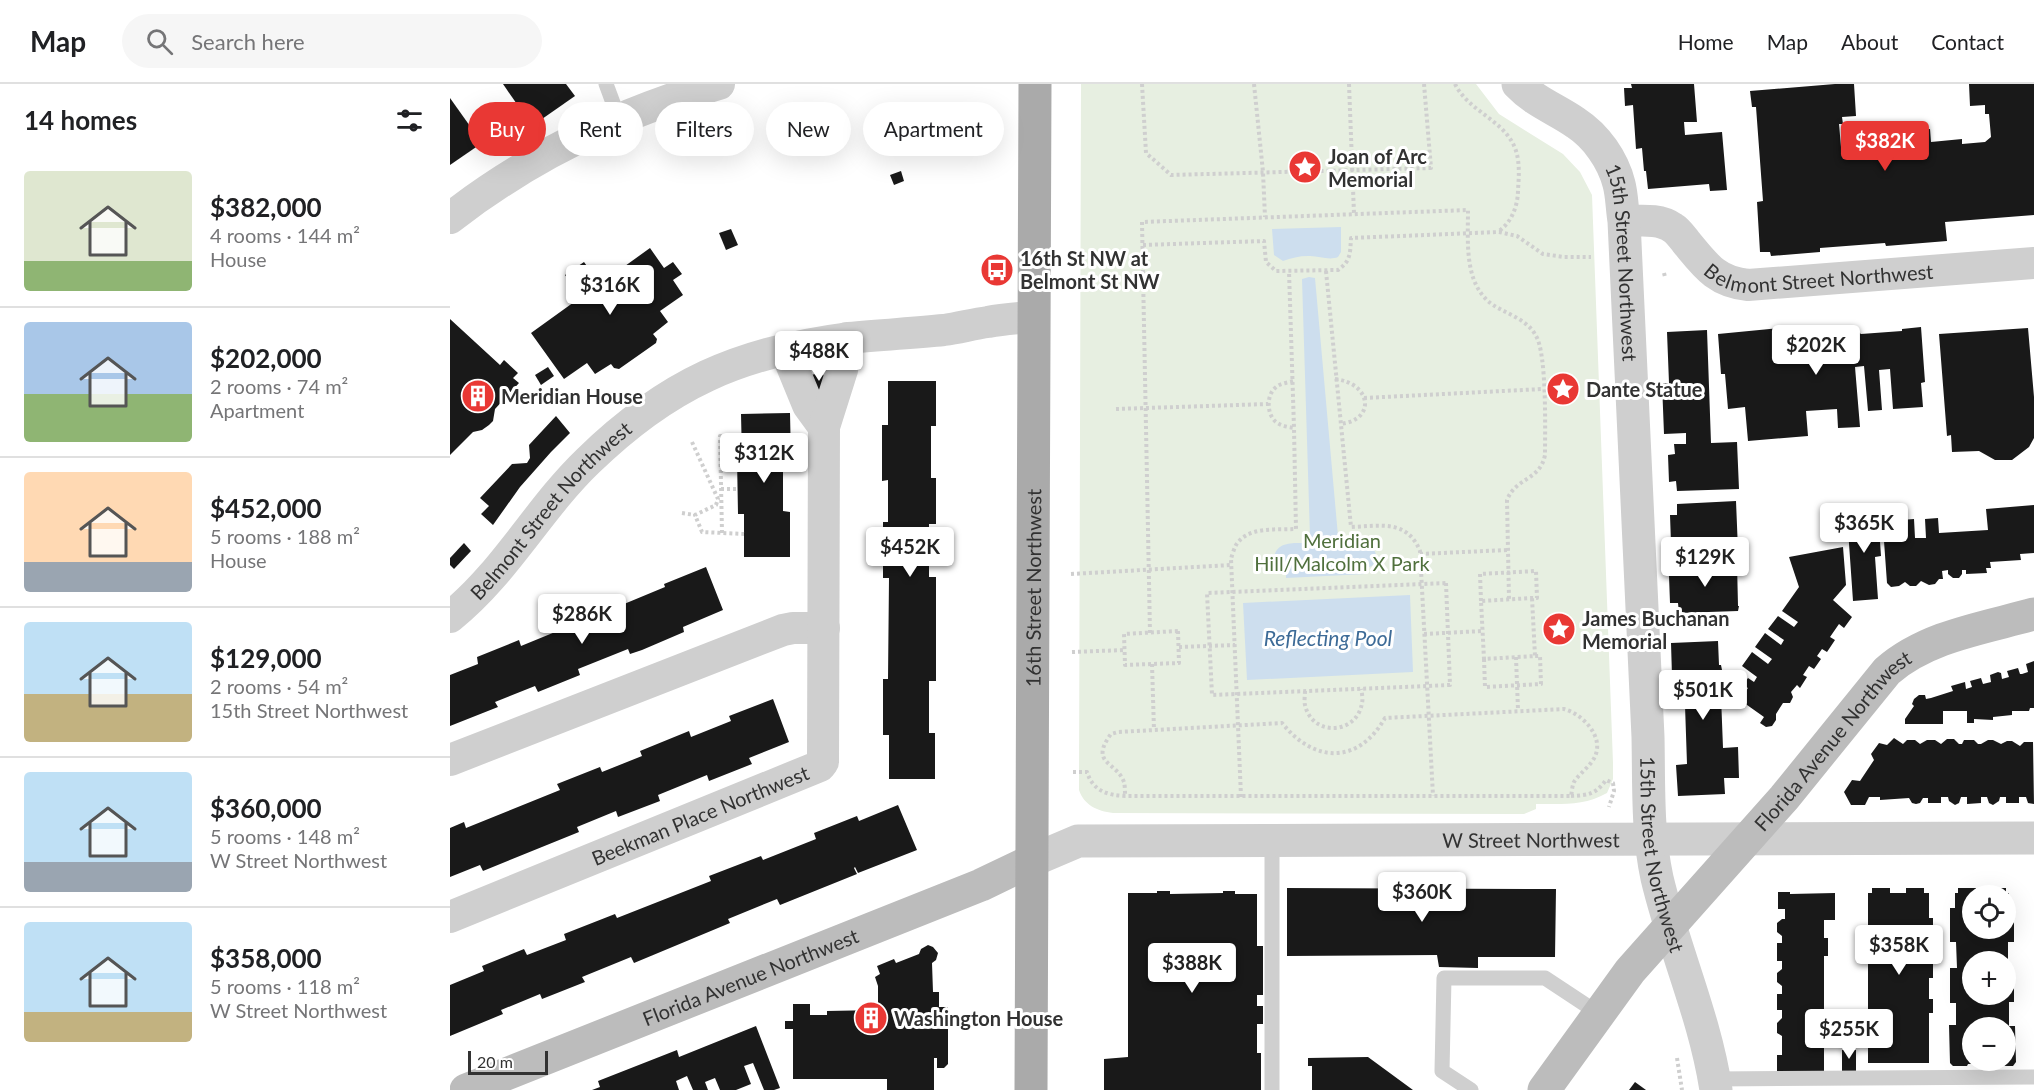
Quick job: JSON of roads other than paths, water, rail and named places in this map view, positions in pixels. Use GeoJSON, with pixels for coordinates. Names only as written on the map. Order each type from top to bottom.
{"type":"FeatureCollection","features":[{"type":"Feature","properties":{"kind":"main road","name":"16th Street Northwest"},"geometry":{"type":"LineString","coordinates":[[1031,1090],[1035,84]]}},
{"type":"Feature","properties":{"kind":"main road","name":"Florida Avenue Northwest"},"geometry":{"type":"LineString","coordinates":[[1544,1090],[1630,971],[1784,798],[1871,689],[1897,663],[1925,646],[2034,614]]}},
{"type":"Feature","properties":{"kind":"main road","name":"Florida Avenue Northwest"},"geometry":{"type":"LineString","coordinates":[[466,1090],[981,885],[1032,861]]}},
{"type":"Feature","properties":{"kind":"street","name":"15th Street Northwest"},"geometry":{"type":"LineString","coordinates":[[1518,84],[1533,98],[1576,122],[1590,134],[1600,146],[1619,182],[1624,221],[1647,725],[1648,813],[1657,876],[1670,926],[1698,1013],[1715,1085]]}},
{"type":"Feature","properties":{"kind":"street"},"geometry":{"type":"LineString","coordinates":[[643,109],[705,86]]}},
{"type":"Feature","properties":{"kind":"street"},"geometry":{"type":"LineString","coordinates":[[450,218],[494,186],[558,149]]}},
{"type":"Feature","properties":{"kind":"street","name":"Belmont Street Northwest"},"geometry":{"type":"LineString","coordinates":[[1624,221],[1661,222],[1674,228],[1708,269],[1717,276],[1737,284],[2034,263]]}},
{"type":"Feature","properties":{"kind":"street","name":"Belmont Street Northwest"},"geometry":{"type":"LineString","coordinates":[[450,617],[477,591],[558,492],[586,462],[609,440],[659,401],[686,385],[728,365],[785,349],[848,338],[946,330],[1033,317]]}},
{"type":"Feature","properties":{"kind":"street","name":"Beekman Place Northwest"},"geometry":{"type":"LineString","coordinates":[[450,917],[820,766],[823,762],[824,427],[842,369],[848,338]]}},
{"type":"Feature","properties":{"kind":"street"},"geometry":{"type":"LineString","coordinates":[[785,349],[794,376],[808,405],[824,427]]}},
{"type":"Feature","properties":{"kind":"street"},"geometry":{"type":"LineString","coordinates":[[450,760],[783,630],[824,628]]}},
{"type":"Feature","properties":{"kind":"street","name":"W Street Northwest"},"geometry":{"type":"LineString","coordinates":[[1032,861],[1078,840],[2034,838]]}},
{"type":"Feature","properties":{"kind":"lane"},"geometry":{"type":"LineString","coordinates":[[606,84],[613,102]]}},
{"type":"Feature","properties":{"kind":"lane"},"geometry":{"type":"LineString","coordinates":[[1272,840],[1272,1090]]}},
{"type":"Feature","properties":{"kind":"lane"},"geometry":{"type":"LineString","coordinates":[[1471,1090],[1442,1071],[1444,978],[1545,978],[1598,1014]]}},
{"type":"Feature","properties":{"kind":"lane"},"geometry":{"type":"LineString","coordinates":[[1715,1085],[2034,1077]]}},
{"type":"Feature","properties":{"kind":"water"},"geometry":{"type":"Polygon","coordinates":[[[1341,227],[1341,252],[1338,257],[1305,256],[1283,261],[1274,255],[1272,229],[1341,227]]]}},
{"type":"Feature","properties":{"kind":"water"},"geometry":{"type":"Polygon","coordinates":[[[1315,278],[1338,536],[1343,541],[1360,540],[1371,546],[1376,559],[1372,566],[1366,568],[1366,574],[1286,578],[1286,572],[1277,571],[1274,565],[1275,552],[1278,548],[1286,544],[1306,543],[1310,537],[1302,279],[1315,278]]]}},
{"type":"Feature","properties":{"kind":"water","name":"Reflecting Pool"},"geometry":{"type":"Polygon","coordinates":[[[1410,595],[1413,672],[1247,680],[1243,603],[1410,595]]]}},
{"type":"Feature","properties":{"kind":"place","name":"Joan of Arc Memorial"},"geometry":{"type":"Point","coordinates":[1305,167]}},
{"type":"Feature","properties":{"kind":"place","name":"16th St NW at Belmont St NW"},"geometry":{"type":"Point","coordinates":[997,270]}},
{"type":"Feature","properties":{"kind":"place","name":"Dante Statue"},"geometry":{"type":"Point","coordinates":[1563,389]}},
{"type":"Feature","properties":{"kind":"place","name":"Meridian House"},"geometry":{"type":"Point","coordinates":[478,396]}},
{"type":"Feature","properties":{"kind":"place","name":"James Buchanan Memorial"},"geometry":{"type":"Point","coordinates":[1559,629]}},
{"type":"Feature","properties":{"kind":"place","name":"Washington House"},"geometry":{"type":"Point","coordinates":[871,1018]}},
{"type":"Feature","properties":{"kind":"park label","name":"Meridian Hill/Malcolm X Park"},"geometry":{"type":"Point","coordinates":[1342,552]}}]}
